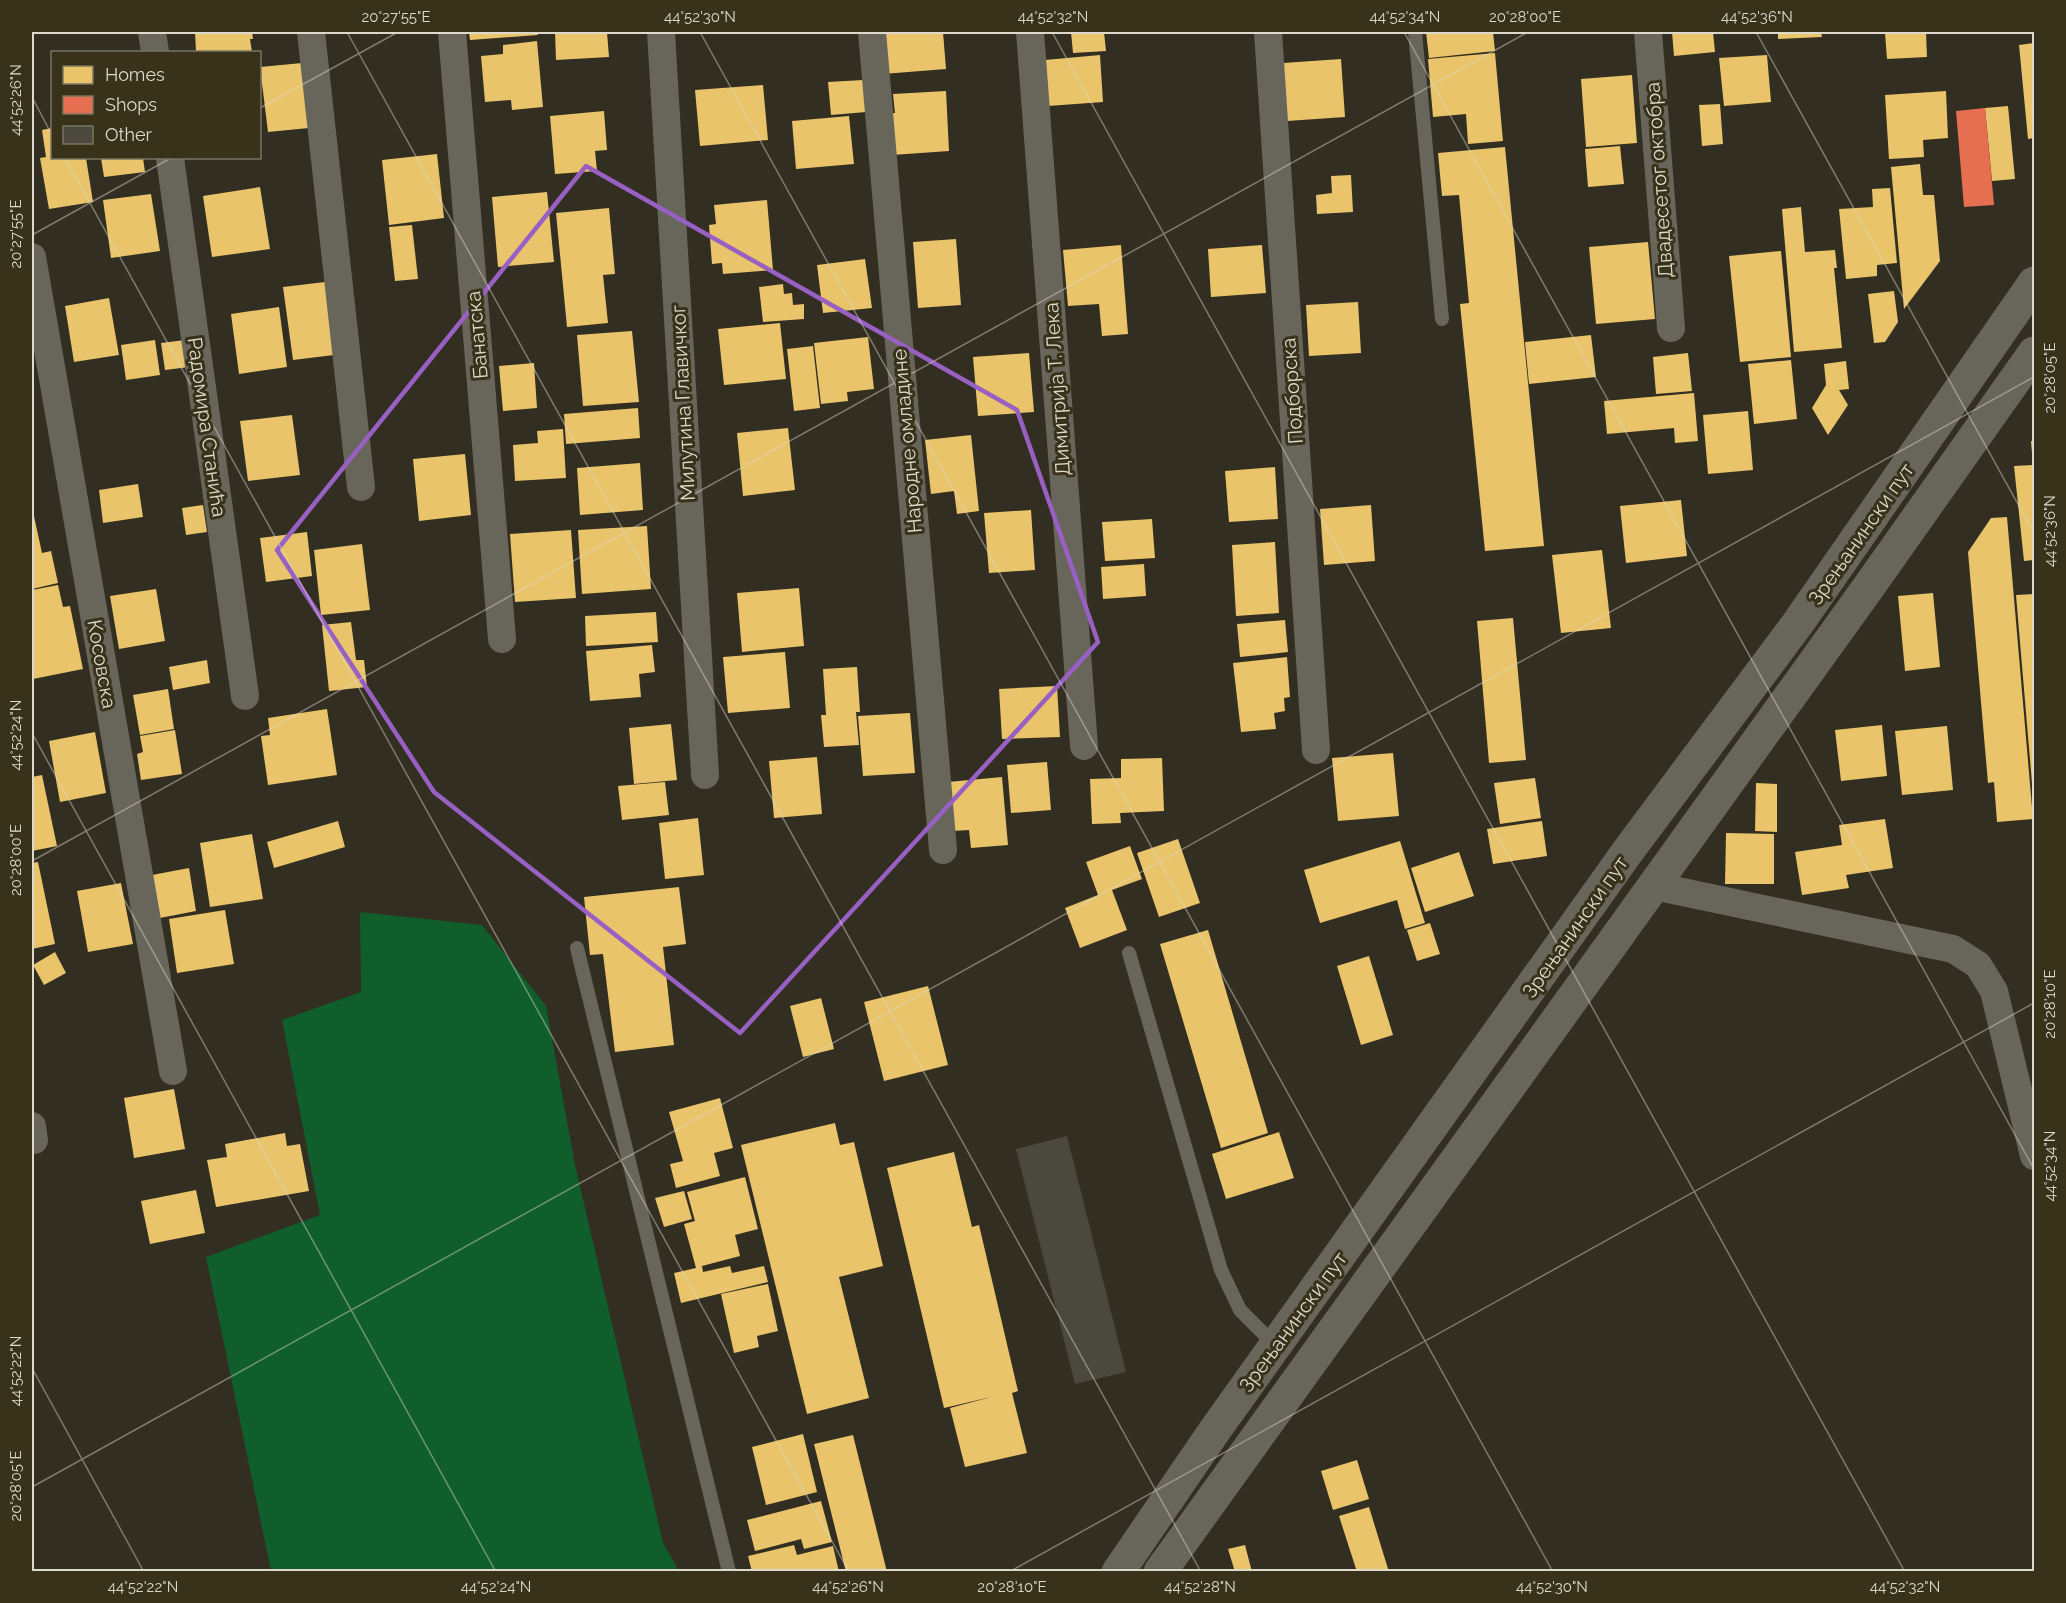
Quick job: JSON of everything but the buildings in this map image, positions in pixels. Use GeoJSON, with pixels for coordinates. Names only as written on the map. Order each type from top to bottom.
{"type":"FeatureCollection","features":[{"type":"Feature","properties":{"kind":"main road","name":"Зрењанински пут"},"geometry":{"type":"LineString","coordinates":[[1118,1572],[1215,1430],[1628,851],[1798,623],[2034,283]]}},
{"type":"Feature","properties":{"kind":"main road","name":"Зрењанински пут"},"geometry":{"type":"LineString","coordinates":[[1160,1572],[2034,352]]}},
{"type":"Feature","properties":{"kind":"street"},"geometry":{"type":"LineString","coordinates":[[152,32],[155,51]]}},
{"type":"Feature","properties":{"kind":"street"},"geometry":{"type":"LineString","coordinates":[[311,32],[361,487]]}},
{"type":"Feature","properties":{"kind":"street","name":"Банатска"},"geometry":{"type":"LineString","coordinates":[[452,32],[502,639]]}},
{"type":"Feature","properties":{"kind":"street","name":"Милутина Главичког"},"geometry":{"type":"LineString","coordinates":[[661,32],[705,775]]}},
{"type":"Feature","properties":{"kind":"street","name":"Народне омладине"},"geometry":{"type":"LineString","coordinates":[[872,32],[943,850]]}},
{"type":"Feature","properties":{"kind":"street","name":"Димитрија Т. Лека"},"geometry":{"type":"LineString","coordinates":[[1030,32],[1084,746]]}},
{"type":"Feature","properties":{"kind":"street","name":"Подборска"},"geometry":{"type":"LineString","coordinates":[[1268,32],[1316,750]]}},
{"type":"Feature","properties":{"kind":"street","name":"Двадесетог октобра"},"geometry":{"type":"LineString","coordinates":[[1648,32],[1671,328]]}},
{"type":"Feature","properties":{"kind":"street","name":"Радомира Станића"},"geometry":{"type":"LineString","coordinates":[[170,159],[245,696]]}},
{"type":"Feature","properties":{"kind":"street","name":"Косовска"},"geometry":{"type":"LineString","coordinates":[[32,257],[172,1071]]}},
{"type":"Feature","properties":{"kind":"street"},"geometry":{"type":"LineString","coordinates":[[1654,885],[1953,950],[1978,964],[1994,991],[2034,1156]]}},
{"type":"Feature","properties":{"kind":"lane"},"geometry":{"type":"LineString","coordinates":[[1415,32],[1442,319]]}},
{"type":"Feature","properties":{"kind":"lane"},"geometry":{"type":"LineString","coordinates":[[577,948],[729,1572]]}},
{"type":"Feature","properties":{"kind":"lane"},"geometry":{"type":"LineString","coordinates":[[1129,953],[1221,1270],[1240,1310],[1276,1346]]}},
{"type":"Feature","properties":{"kind":"highlighted area"},"geometry":{"type":"Polygon","coordinates":[[[586,166],[1017,410],[1098,642],[740,1033],[434,792],[277,550],[586,166]]]}},
{"type":"Feature","properties":{"kind":"green space"},"geometry":{"type":"Polygon","coordinates":[[[360,912],[482,925],[546,1006],[575,1165],[663,1543],[679,1571],[271,1571],[206,1257],[320,1215],[282,1020],[361,992],[360,912]]]}}]}
